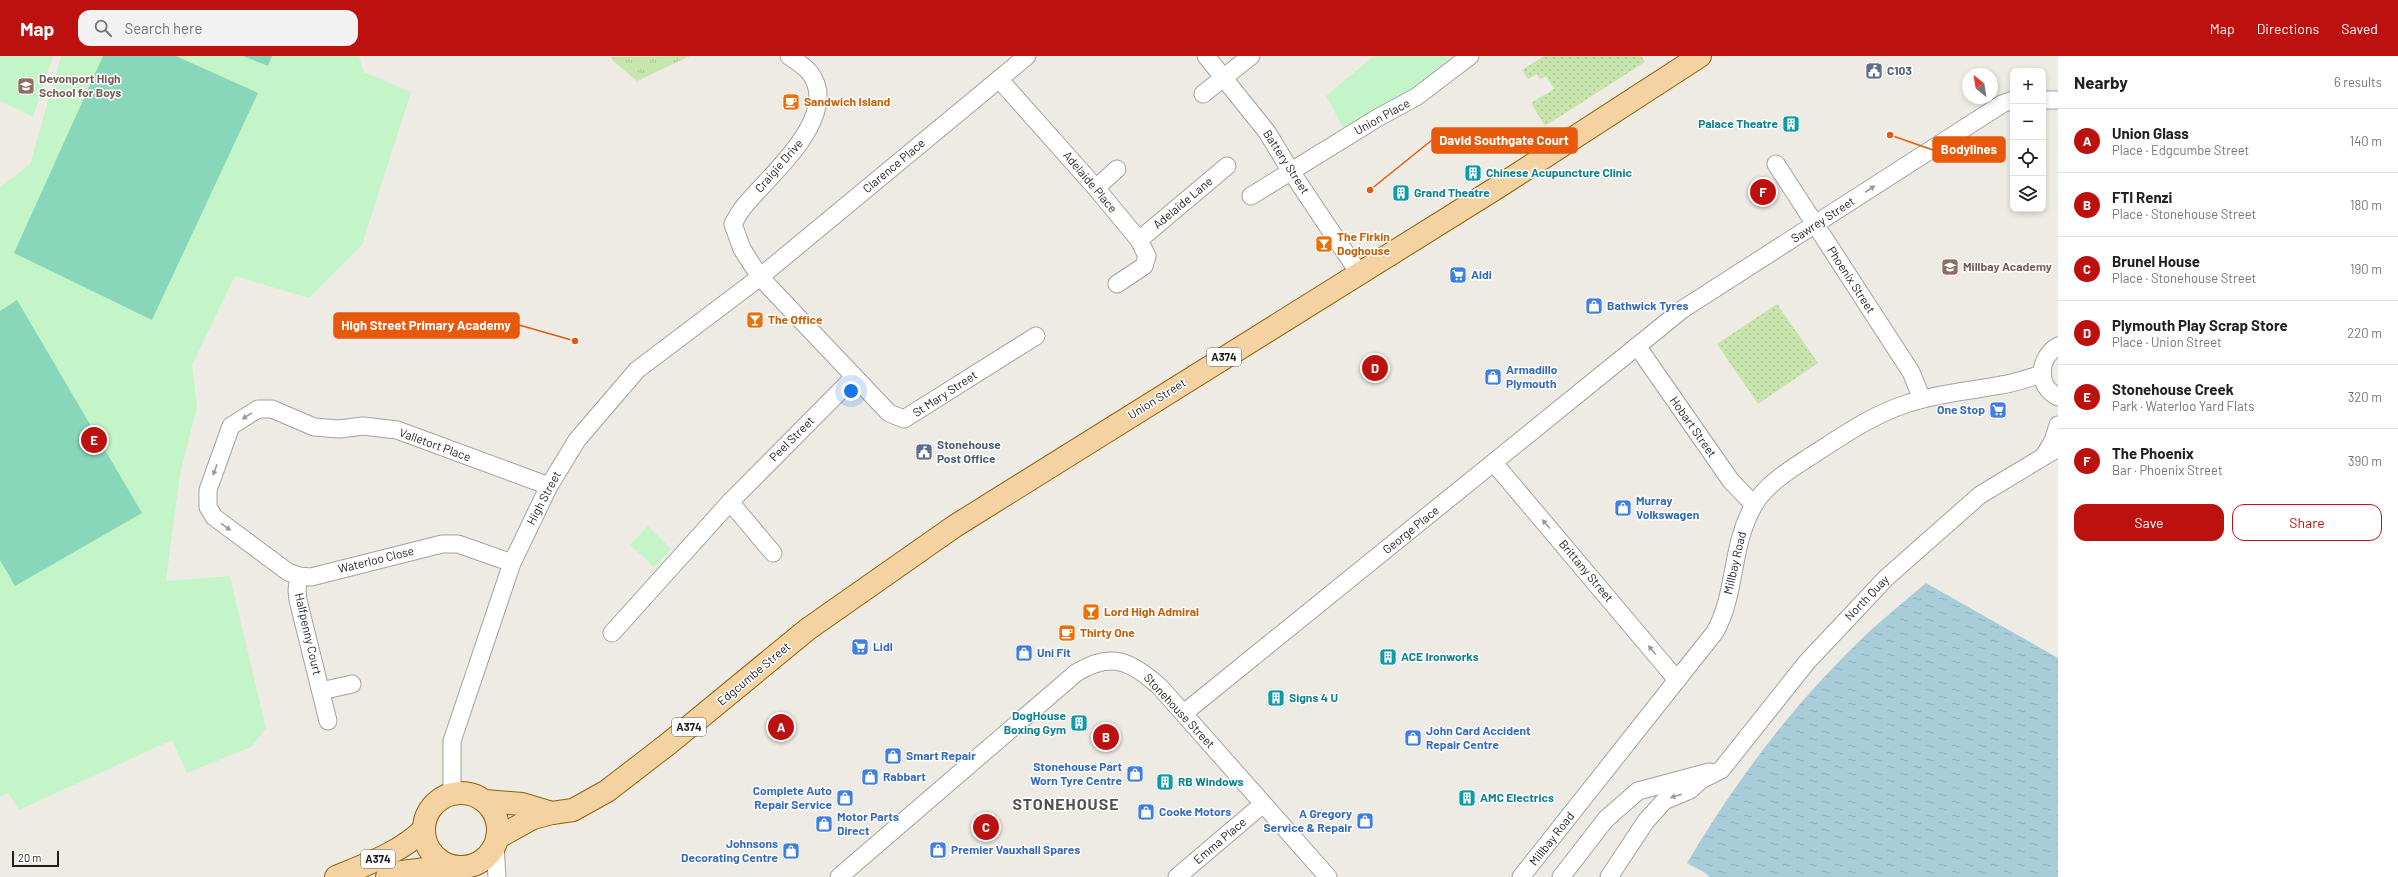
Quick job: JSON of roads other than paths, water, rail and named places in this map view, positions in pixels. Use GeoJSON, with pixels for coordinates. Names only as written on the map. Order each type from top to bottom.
{"type":"FeatureCollection","features":[{"type":"Feature","properties":{"kind":"main road","name":"Union Street"},"geometry":{"type":"LineString","coordinates":[[933,540],[1360,273],[1700,56]]}},
{"type":"Feature","properties":{"kind":"main road","name":"Edgcumbe Street"},"geometry":{"type":"LineString","coordinates":[[552,813],[573,810],[629,775],[808,629],[933,540]]}},
{"type":"Feature","properties":{"kind":"main road"},"geometry":{"type":"LineString","coordinates":[[467,793],[485,801],[496,817],[496,842],[485,858],[474,865],[455,870],[436,856],[418,835],[433,805],[452,794],[467,793]]}},
{"type":"Feature","properties":{"kind":"main road","name":"A374"},"geometry":{"type":"LineString","coordinates":[[485,801],[522,804],[552,813]]}},
{"type":"Feature","properties":{"kind":"main road","name":"A374"},"geometry":{"type":"LineString","coordinates":[[496,842],[523,823],[552,813]]}},
{"type":"Feature","properties":{"kind":"main road","name":"A374"},"geometry":{"type":"LineString","coordinates":[[336,877],[398,850],[418,835]]}},
{"type":"Feature","properties":{"kind":"main road","name":"A374"},"geometry":{"type":"LineString","coordinates":[[387,877],[402,872],[427,868],[455,870]]}},
{"type":"Feature","properties":{"kind":"street","name":"Craigie Drive"},"geometry":{"type":"LineString","coordinates":[[760,277],[742,249],[733,224],[746,204],[806,135],[816,116],[817,94],[811,74],[789,56]]}},
{"type":"Feature","properties":{"kind":"street","name":"Clarence Place"},"geometry":{"type":"LineString","coordinates":[[760,277],[1027,56]]}},
{"type":"Feature","properties":{"kind":"street","name":"Battery Street"},"geometry":{"type":"LineString","coordinates":[[1206,56],[1267,132],[1290,170],[1360,273]]}},
{"type":"Feature","properties":{"kind":"street"},"geometry":{"type":"LineString","coordinates":[[1203,94],[1251,56]]}},
{"type":"Feature","properties":{"kind":"street","name":"Union Place"},"geometry":{"type":"LineString","coordinates":[[1290,170],[1379,117],[1416,98],[1470,56]]}},
{"type":"Feature","properties":{"kind":"street","name":"Adelaide Place"},"geometry":{"type":"LineString","coordinates":[[999,79],[1096,188],[1139,240],[1147,256],[1144,266],[1117,284]]}},
{"type":"Feature","properties":{"kind":"street"},"geometry":{"type":"LineString","coordinates":[[2046,100],[2058,100]]}},
{"type":"Feature","properties":{"kind":"street","name":"Sawrey Street"},"geometry":{"type":"LineString","coordinates":[[1637,346],[1684,309],[2002,104],[2010,101]]}},
{"type":"Feature","properties":{"kind":"street","name":"Phoenix Street"},"geometry":{"type":"LineString","coordinates":[[1776,164],[1911,372],[1922,399]]}},
{"type":"Feature","properties":{"kind":"street","name":"Adelaide Lane"},"geometry":{"type":"LineString","coordinates":[[1139,240],[1227,166]]}},
{"type":"Feature","properties":{"kind":"street"},"geometry":{"type":"LineString","coordinates":[[1096,188],[1117,169]]}},
{"type":"Feature","properties":{"kind":"street"},"geometry":{"type":"LineString","coordinates":[[1251,196],[1290,170]]}},
{"type":"Feature","properties":{"kind":"street","name":"St Mary Street"},"geometry":{"type":"LineString","coordinates":[[760,277],[889,413],[904,419],[1036,336]]}},
{"type":"Feature","properties":{"kind":"street","name":"High Street"},"geometry":{"type":"LineString","coordinates":[[452,794],[452,741],[512,563],[548,486],[578,440],[637,370],[760,277]]}},
{"type":"Feature","properties":{"kind":"street","name":"George Place"},"geometry":{"type":"LineString","coordinates":[[1184,713],[1637,346]]}},
{"type":"Feature","properties":{"kind":"street","name":"Hobart Street"},"geometry":{"type":"LineString","coordinates":[[1637,346],[1731,481],[1754,505]]}},
{"type":"Feature","properties":{"kind":"street"},"geometry":{"type":"LineString","coordinates":[[2057,401],[2048,390],[2042,374],[2045,358],[2058,346]]}},
{"type":"Feature","properties":{"kind":"street","name":"Millbay Road"},"geometry":{"type":"LineString","coordinates":[[1522,877],[1677,680],[1722,620],[1736,552],[1743,528],[1760,496],[1790,471],[1863,423],[1893,409],[1922,399],[2003,385],[2042,374]]}},
{"type":"Feature","properties":{"kind":"street","name":"Peel Street"},"geometry":{"type":"LineString","coordinates":[[612,633],[730,502],[854,377]]}},
{"type":"Feature","properties":{"kind":"street","name":"Waterloo Close"},"geometry":{"type":"LineString","coordinates":[[272,409],[258,409],[231,426],[208,490],[208,507],[214,517],[288,572],[299,576],[311,577],[442,544],[458,544],[512,563]]}},
{"type":"Feature","properties":{"kind":"street","name":"Valletort Place"},"geometry":{"type":"LineString","coordinates":[[272,409],[314,426],[339,429],[363,426],[397,430],[548,486]]}},
{"type":"Feature","properties":{"kind":"street","name":"North Quay"},"geometry":{"type":"LineString","coordinates":[[2042,459],[2053,442],[2058,425]]}},
{"type":"Feature","properties":{"kind":"street","name":"North Quay"},"geometry":{"type":"LineString","coordinates":[[1721,770],[1808,662],[1886,578],[1980,495],[2058,448]]}},
{"type":"Feature","properties":{"kind":"street","name":"Brittany Street"},"geometry":{"type":"LineString","coordinates":[[1494,463],[1677,680]]}},
{"type":"Feature","properties":{"kind":"street"},"geometry":{"type":"LineString","coordinates":[[730,502],[773,554]]}},
{"type":"Feature","properties":{"kind":"street","name":"Halfpenny Court"},"geometry":{"type":"LineString","coordinates":[[299,576],[297,590],[298,600],[328,721]]}},
{"type":"Feature","properties":{"kind":"street","name":"Stonehouse Street"},"geometry":{"type":"LineString","coordinates":[[839,877],[1076,673],[1101,660],[1132,666],[1143,672],[1184,713],[1328,877]]}},
{"type":"Feature","properties":{"kind":"street","name":"Halfpenny Court"},"geometry":{"type":"LineString","coordinates":[[321,691],[352,684]]}},
{"type":"Feature","properties":{"kind":"street"},"geometry":{"type":"LineString","coordinates":[[1561,877],[1606,819],[1638,791],[1721,770]]}},
{"type":"Feature","properties":{"kind":"street"},"geometry":{"type":"LineString","coordinates":[[1609,877],[1646,821],[1664,801],[1686,792],[1701,780],[1721,770]]}},
{"type":"Feature","properties":{"kind":"street","name":"Emma Place"},"geometry":{"type":"LineString","coordinates":[[1177,877],[1263,804]]}},
{"type":"Feature","properties":{"kind":"street"},"geometry":{"type":"LineString","coordinates":[[496,842],[497,877]]}},
{"type":"Feature","properties":{"kind":"water"},"geometry":{"type":"Polygon","coordinates":[[[1926,583],[2058,658],[2058,877],[1709,877],[1707,874],[1687,863],[1706,831],[1748,770],[1794,711],[1844,656],[1871,630],[1926,583]]]}},
{"type":"Feature","properties":{"kind":"place","name":"C103"},"geometry":{"type":"Point","coordinates":[1874,71]}},
{"type":"Feature","properties":{"kind":"place","name":"Devonport High School for Boys"},"geometry":{"type":"Point","coordinates":[26,86]}},
{"type":"Feature","properties":{"kind":"place","name":"Sandwich Island"},"geometry":{"type":"Point","coordinates":[791,102]}},
{"type":"Feature","properties":{"kind":"place","name":"Palace Theatre"},"geometry":{"type":"Point","coordinates":[1791,124]}},
{"type":"Feature","properties":{"kind":"place","name":"Bodylines"},"geometry":{"type":"Point","coordinates":[1890,135]}},
{"type":"Feature","properties":{"kind":"place","name":"Chinese Acupuncture Clinic"},"geometry":{"type":"Point","coordinates":[1473,173]}},
{"type":"Feature","properties":{"kind":"place","name":"David Southgate Court"},"geometry":{"type":"Point","coordinates":[1370,190]}},
{"type":"Feature","properties":{"kind":"place","name":"The Phoenix"},"geometry":{"type":"Point","coordinates":[1763,192]}},
{"type":"Feature","properties":{"kind":"place","name":"Grand Theatre"},"geometry":{"type":"Point","coordinates":[1401,193]}},
{"type":"Feature","properties":{"kind":"place","name":"The Firkin Doghouse"},"geometry":{"type":"Point","coordinates":[1324,244]}},
{"type":"Feature","properties":{"kind":"place","name":"Millbay Academy"},"geometry":{"type":"Point","coordinates":[1950,267]}},
{"type":"Feature","properties":{"kind":"place","name":"Aldi"},"geometry":{"type":"Point","coordinates":[1458,275]}},
{"type":"Feature","properties":{"kind":"place","name":"Bathwick Tyres"},"geometry":{"type":"Point","coordinates":[1594,306]}},
{"type":"Feature","properties":{"kind":"place","name":"The Office"},"geometry":{"type":"Point","coordinates":[755,320]}},
{"type":"Feature","properties":{"kind":"place","name":"High Street Primary Academy"},"geometry":{"type":"Point","coordinates":[575,341]}},
{"type":"Feature","properties":{"kind":"place","name":"Plymouth Play Scrap Store"},"geometry":{"type":"Point","coordinates":[1375,368]}},
{"type":"Feature","properties":{"kind":"place","name":"Armadillo Plymouth"},"geometry":{"type":"Point","coordinates":[1493,377]}},
{"type":"Feature","properties":{"kind":"place","name":"One Stop"},"geometry":{"type":"Point","coordinates":[1998,410]}},
{"type":"Feature","properties":{"kind":"place","name":"Stonehouse Creek"},"geometry":{"type":"Point","coordinates":[94,440]}},
{"type":"Feature","properties":{"kind":"place","name":"Stonehouse Post Office"},"geometry":{"type":"Point","coordinates":[924,452]}},
{"type":"Feature","properties":{"kind":"place","name":"Murray Volkswagen"},"geometry":{"type":"Point","coordinates":[1623,508]}},
{"type":"Feature","properties":{"kind":"place","name":"Lord High Admiral"},"geometry":{"type":"Point","coordinates":[1091,612]}},
{"type":"Feature","properties":{"kind":"place","name":"Thirty One"},"geometry":{"type":"Point","coordinates":[1067,633]}},
{"type":"Feature","properties":{"kind":"place","name":"Lidl"},"geometry":{"type":"Point","coordinates":[860,647]}},
{"type":"Feature","properties":{"kind":"place","name":"Uni Fit"},"geometry":{"type":"Point","coordinates":[1024,653]}},
{"type":"Feature","properties":{"kind":"place","name":"ACE Ironworks"},"geometry":{"type":"Point","coordinates":[1388,657]}},
{"type":"Feature","properties":{"kind":"place","name":"Signs 4 U"},"geometry":{"type":"Point","coordinates":[1276,698]}},
{"type":"Feature","properties":{"kind":"place","name":"DogHouse Boxing Gym"},"geometry":{"type":"Point","coordinates":[1079,723]}},
{"type":"Feature","properties":{"kind":"place","name":"Union Glass"},"geometry":{"type":"Point","coordinates":[781,727]}},
{"type":"Feature","properties":{"kind":"place","name":"FTI Renzi"},"geometry":{"type":"Point","coordinates":[1106,737]}},
{"type":"Feature","properties":{"kind":"place","name":"John Card Accident Repair Centre"},"geometry":{"type":"Point","coordinates":[1413,738]}},
{"type":"Feature","properties":{"kind":"place","name":"Smart Repair"},"geometry":{"type":"Point","coordinates":[893,756]}},
{"type":"Feature","properties":{"kind":"place","name":"Stonehouse Part Worn Tyre Centre"},"geometry":{"type":"Point","coordinates":[1135,774]}},
{"type":"Feature","properties":{"kind":"place","name":"Rabbart"},"geometry":{"type":"Point","coordinates":[870,777]}},
{"type":"Feature","properties":{"kind":"place","name":"RB Windows"},"geometry":{"type":"Point","coordinates":[1165,782]}},
{"type":"Feature","properties":{"kind":"place","name":"Complete Auto Repair Service"},"geometry":{"type":"Point","coordinates":[845,798]}},
{"type":"Feature","properties":{"kind":"place","name":"AMC Electrics"},"geometry":{"type":"Point","coordinates":[1467,798]}},
{"type":"Feature","properties":{"kind":"place","name":"Cooke Motors"},"geometry":{"type":"Point","coordinates":[1146,812]}},
{"type":"Feature","properties":{"kind":"place","name":"A Gregory Service & Repair"},"geometry":{"type":"Point","coordinates":[1365,821]}},
{"type":"Feature","properties":{"kind":"place","name":"Motor Parts Direct"},"geometry":{"type":"Point","coordinates":[824,824]}},
{"type":"Feature","properties":{"kind":"place","name":"Brunel House"},"geometry":{"type":"Point","coordinates":[986,827]}},
{"type":"Feature","properties":{"kind":"place","name":"Premier Vauxhall Spares"},"geometry":{"type":"Point","coordinates":[938,850]}},
{"type":"Feature","properties":{"kind":"place","name":"Johnsons Decorating Centre"},"geometry":{"type":"Point","coordinates":[791,851]}},
{"type":"Feature","properties":{"kind":"district","name":"STONEHOUSE"},"geometry":{"type":"Point","coordinates":[1066,804]}}]}
